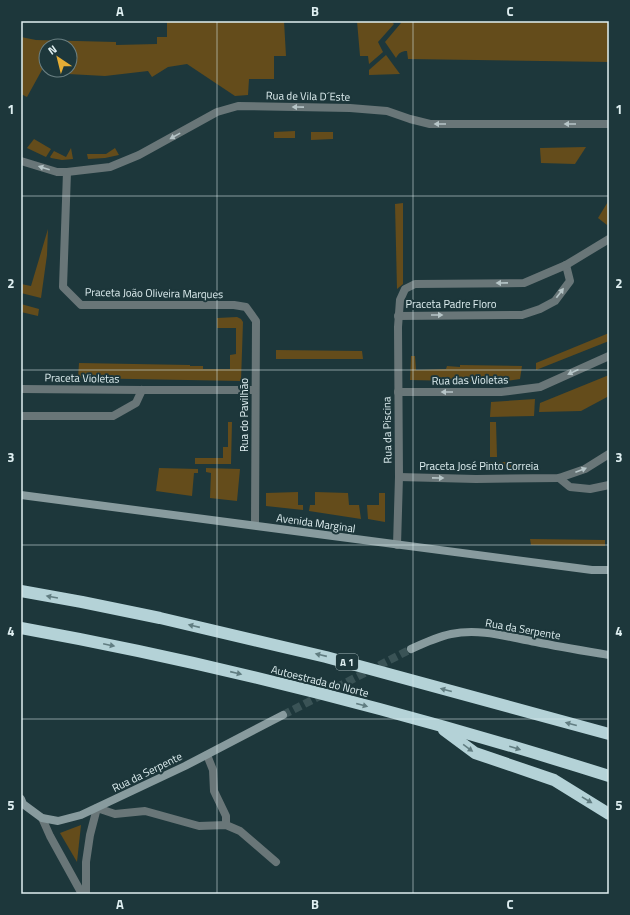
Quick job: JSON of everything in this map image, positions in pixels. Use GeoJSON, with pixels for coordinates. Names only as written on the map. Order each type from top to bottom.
{"type":"FeatureCollection","features":[{"type":"Feature","properties":{"kind":"highway","name":"A 1"},"geometry":{"type":"LineString","coordinates":[[21,591],[160,618],[326,657],[609,734]]}},
{"type":"Feature","properties":{"kind":"highway","name":"Autoestrada do Norte"},"geometry":{"type":"LineString","coordinates":[[21,628],[210,667],[320,693],[437,725],[609,776]]}},
{"type":"Feature","properties":{"kind":"highway"},"geometry":{"type":"LineString","coordinates":[[437,725],[475,753],[554,780],[609,814]]}},
{"type":"Feature","properties":{"kind":"street","name":"Rua de Vila D´Este"},"geometry":{"type":"LineString","coordinates":[[21,161],[57,172],[110,167],[139,155],[218,112],[238,106],[387,110],[410,119],[430,124],[609,124]]}},
{"type":"Feature","properties":{"kind":"street","name":"Praceta João Oliveira Marques"},"geometry":{"type":"LineString","coordinates":[[67,172],[63,287],[81,305],[234,305],[246,307]]}},
{"type":"Feature","properties":{"kind":"street","name":"Praceta Padre Floro"},"geometry":{"type":"LineString","coordinates":[[566,265],[570,281],[554,301],[540,309],[522,315],[398,316],[400,300],[405,289],[415,284],[524,283],[566,265],[609,239]]}},
{"type":"Feature","properties":{"kind":"street","name":"Rua do Pavilhão"},"geometry":{"type":"LineString","coordinates":[[246,307],[256,321],[255,525]]}},
{"type":"Feature","properties":{"kind":"street","name":"Rua da Piscina"},"geometry":{"type":"LineString","coordinates":[[397,545],[399,477],[398,316]]}},
{"type":"Feature","properties":{"kind":"street","name":"Rua das Violetas"},"geometry":{"type":"LineString","coordinates":[[398,392],[501,392],[540,387],[609,356]]}},
{"type":"Feature","properties":{"kind":"street","name":"Praceta Violetas"},"geometry":{"type":"LineString","coordinates":[[21,389],[255,390]]}},
{"type":"Feature","properties":{"kind":"street"},"geometry":{"type":"LineString","coordinates":[[21,416],[113,416],[136,403],[142,390]]}},
{"type":"Feature","properties":{"kind":"street","name":"Praceta José Pinto Correia"},"geometry":{"type":"LineString","coordinates":[[399,477],[559,478],[585,469],[609,454]]}},
{"type":"Feature","properties":{"kind":"street","name":"Praceta José Pinto Correia"},"geometry":{"type":"LineString","coordinates":[[559,478],[570,487],[590,489],[609,485]]}},
{"type":"Feature","properties":{"kind":"street","name":"Avenida Marginal"},"geometry":{"type":"LineString","coordinates":[[21,495],[592,570],[609,570]]}},
{"type":"Feature","properties":{"kind":"street","name":"Rua da Serpente"},"geometry":{"type":"LineString","coordinates":[[411,649],[439,637],[469,632],[495,634],[609,655]]}},
{"type":"Feature","properties":{"kind":"street","name":"Rua da Serpente"},"geometry":{"type":"LineString","coordinates":[[42,818],[58,821],[82,815],[206,755],[283,715]]}},
{"type":"Feature","properties":{"kind":"street"},"geometry":{"type":"LineString","coordinates":[[206,755],[213,770],[214,791],[226,816],[226,825]]}},
{"type":"Feature","properties":{"kind":"street"},"geometry":{"type":"LineString","coordinates":[[21,799],[23,804],[42,818],[50,836],[82,894]]}},
{"type":"Feature","properties":{"kind":"street"},"geometry":{"type":"LineString","coordinates":[[86,894],[86,862],[90,834],[97,808],[115,814],[145,811],[199,826],[226,825],[240,831],[276,862]]}},
{"type":"Feature","properties":{"kind":"shaded area"},"geometry":{"type":"Polygon","coordinates":[[[167,21],[284,21],[286,56],[274,56],[274,79],[249,79],[248,95],[235,96],[187,64],[168,67],[152,77],[148,71],[105,76],[78,75],[78,41],[116,42],[116,45],[157,44],[157,37],[167,37],[167,21]]]}},
{"type":"Feature","properties":{"kind":"shaded area"},"geometry":{"type":"Polygon","coordinates":[[[357,21],[391,21],[394,24],[378,42],[383,52],[369,64],[368,56],[360,56],[357,21]]]}},
{"type":"Feature","properties":{"kind":"shaded area"},"geometry":{"type":"Polygon","coordinates":[[[400,21],[609,21],[609,62],[408,59],[407,51],[403,51],[396,58],[385,42],[401,23],[400,21]]]}},
{"type":"Feature","properties":{"kind":"shaded area"},"geometry":{"type":"Polygon","coordinates":[[[21,37],[38,40],[38,77],[27,97],[21,94],[21,37]]]}},
{"type":"Feature","properties":{"kind":"shaded area"},"geometry":{"type":"Polygon","coordinates":[[[386,55],[400,74],[369,75],[369,70],[386,55]]]}},
{"type":"Feature","properties":{"kind":"shaded area"},"geometry":{"type":"Polygon","coordinates":[[[295,131],[295,138],[274,138],[274,132],[295,131]]]}},
{"type":"Feature","properties":{"kind":"shaded area"},"geometry":{"type":"Polygon","coordinates":[[[311,132],[333,132],[333,139],[311,140],[311,132]]]}},
{"type":"Feature","properties":{"kind":"shaded area"},"geometry":{"type":"Polygon","coordinates":[[[34,139],[51,149],[46,157],[27,148],[34,139]]]}},
{"type":"Feature","properties":{"kind":"shaded area"},"geometry":{"type":"Polygon","coordinates":[[[586,147],[575,164],[541,163],[540,148],[586,147]]]}},
{"type":"Feature","properties":{"kind":"shaded area"},"geometry":{"type":"Polygon","coordinates":[[[71,148],[73,159],[62,160],[50,157],[54,151],[66,157],[71,148]]]}},
{"type":"Feature","properties":{"kind":"shaded area"},"geometry":{"type":"Polygon","coordinates":[[[115,148],[119,155],[88,159],[87,154],[106,154],[115,148]]]}},
{"type":"Feature","properties":{"kind":"shaded area"},"geometry":{"type":"Polygon","coordinates":[[[609,200],[609,221],[607,225],[598,218],[609,200]]]}},
{"type":"Feature","properties":{"kind":"shaded area"},"geometry":{"type":"Polygon","coordinates":[[[403,203],[403,284],[397,289],[395,204],[403,203]]]}},
{"type":"Feature","properties":{"kind":"shaded area"},"geometry":{"type":"Polygon","coordinates":[[[48,229],[47,255],[41,298],[21,293],[21,284],[31,286],[48,229]]]}},
{"type":"Feature","properties":{"kind":"shaded area"},"geometry":{"type":"Polygon","coordinates":[[[21,304],[39,309],[38,316],[21,312],[21,304]]]}},
{"type":"Feature","properties":{"kind":"shaded area"},"geometry":{"type":"Polygon","coordinates":[[[237,317],[243,322],[241,381],[78,378],[79,363],[190,365],[203,366],[203,369],[230,369],[230,355],[236,354],[236,328],[217,328],[217,318],[237,317]]]}},
{"type":"Feature","properties":{"kind":"shaded area"},"geometry":{"type":"Polygon","coordinates":[[[609,333],[609,341],[536,370],[536,363],[609,333]]]}},
{"type":"Feature","properties":{"kind":"shaded area"},"geometry":{"type":"Polygon","coordinates":[[[276,350],[362,351],[363,359],[276,359],[276,350]]]}},
{"type":"Feature","properties":{"kind":"shaded area"},"geometry":{"type":"Polygon","coordinates":[[[411,356],[415,356],[416,370],[446,369],[447,366],[460,367],[460,365],[522,366],[520,379],[500,382],[410,380],[411,356]]]}},
{"type":"Feature","properties":{"kind":"shaded area"},"geometry":{"type":"Polygon","coordinates":[[[609,375],[609,396],[581,411],[539,412],[540,403],[609,375]]]}},
{"type":"Feature","properties":{"kind":"shaded area"},"geometry":{"type":"Polygon","coordinates":[[[535,399],[534,416],[490,417],[491,402],[535,399]]]}},
{"type":"Feature","properties":{"kind":"shaded area"},"geometry":{"type":"Polygon","coordinates":[[[228,422],[232,422],[231,464],[195,464],[195,458],[223,458],[223,447],[228,447],[228,422]]]}},
{"type":"Feature","properties":{"kind":"shaded area"},"geometry":{"type":"Polygon","coordinates":[[[490,422],[496,422],[497,457],[490,457],[490,422]]]}},
{"type":"Feature","properties":{"kind":"shaded area"},"geometry":{"type":"Polygon","coordinates":[[[490,462],[516,462],[516,468],[490,467],[490,462]]]}},
{"type":"Feature","properties":{"kind":"shaded area"},"geometry":{"type":"Polygon","coordinates":[[[159,468],[198,469],[198,473],[194,473],[192,496],[156,491],[159,468]]]}},
{"type":"Feature","properties":{"kind":"shaded area"},"geometry":{"type":"Polygon","coordinates":[[[206,468],[240,469],[237,501],[210,498],[211,473],[206,472],[206,468]]]}},
{"type":"Feature","properties":{"kind":"shaded area"},"geometry":{"type":"Polygon","coordinates":[[[298,492],[298,505],[303,505],[303,510],[266,506],[266,493],[298,492]]]}},
{"type":"Feature","properties":{"kind":"shaded area"},"geometry":{"type":"Polygon","coordinates":[[[315,492],[348,493],[349,505],[359,505],[361,519],[309,511],[310,505],[315,505],[315,492]]]}},
{"type":"Feature","properties":{"kind":"shaded area"},"geometry":{"type":"Polygon","coordinates":[[[379,493],[385,493],[385,522],[368,519],[367,505],[379,505],[379,493]]]}},
{"type":"Feature","properties":{"kind":"shaded area"},"geometry":{"type":"Polygon","coordinates":[[[530,539],[605,540],[605,546],[531,545],[530,539]]]}},
{"type":"Feature","properties":{"kind":"shaded area"},"geometry":{"type":"Polygon","coordinates":[[[81,825],[77,862],[60,833],[81,825]]]}},
{"type":"Feature","properties":{"kind":"tunnel"},"geometry":{"type":"LineString","coordinates":[[283,715],[411,649]]}}]}
